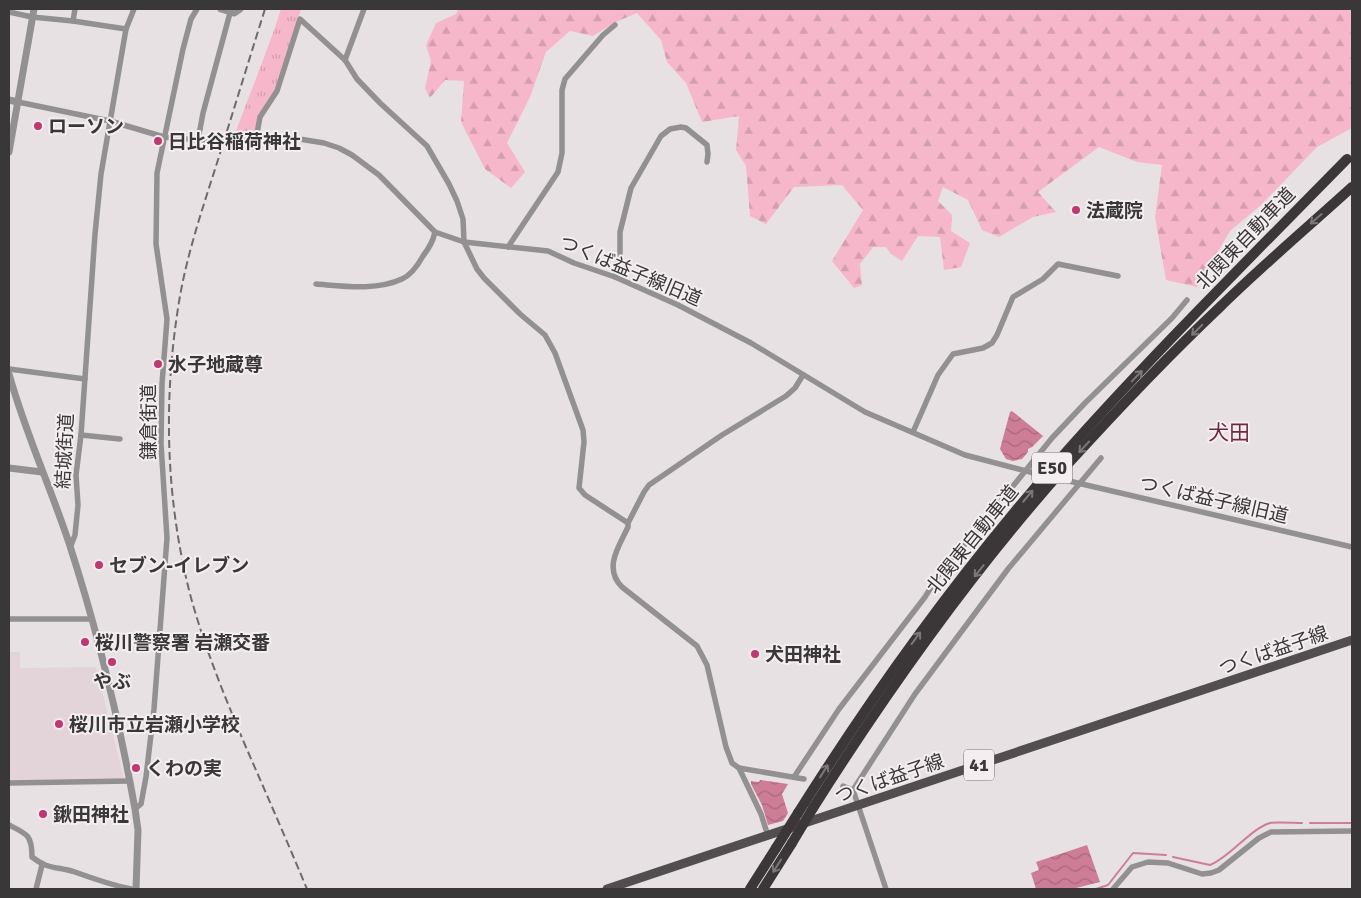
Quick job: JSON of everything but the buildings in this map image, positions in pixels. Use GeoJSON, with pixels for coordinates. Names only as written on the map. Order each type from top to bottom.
{"type":"FeatureCollection","features":[{"type":"Feature","properties":{"kind":"highway","name":"北関東自動車道"},"geometry":{"type":"LineString","coordinates":[[750,889],[831,760],[907,650],[966,571],[1012,515],[1107,407],[1347,159]]}},
{"type":"Feature","properties":{"kind":"highway","name":"北関東自動車道"},"geometry":{"type":"LineString","coordinates":[[762,889],[865,728],[916,654],[976,576],[1066,466],[1220,306],[1352,187]]}},
{"type":"Feature","properties":{"kind":"main road","name":"つくば益子線"},"geometry":{"type":"LineString","coordinates":[[607,889],[1352,640]]}},
{"type":"Feature","properties":{"kind":"street"},"geometry":{"type":"LineString","coordinates":[[9,152],[34,9]]}},
{"type":"Feature","properties":{"kind":"street"},"geometry":{"type":"LineString","coordinates":[[73,21],[74,9]]}},
{"type":"Feature","properties":{"kind":"street","name":"結城街道"},"geometry":{"type":"LineString","coordinates":[[70,548],[75,535],[78,505],[76,475],[81,435],[101,174],[126,29],[134,9]]}},
{"type":"Feature","properties":{"kind":"street","name":"鎌倉街道"},"geometry":{"type":"LineString","coordinates":[[136,809],[141,804],[154,709],[166,538],[161,444],[162,384],[167,319],[156,244],[157,173],[189,27],[197,9]]}},
{"type":"Feature","properties":{"kind":"street"},"geometry":{"type":"LineString","coordinates":[[221,9],[230,13],[237,12],[240,9]]}},
{"type":"Feature","properties":{"kind":"street"},"geometry":{"type":"LineString","coordinates":[[345,60],[364,9]]}},
{"type":"Feature","properties":{"kind":"street"},"geometry":{"type":"LineString","coordinates":[[9,12],[32,17],[126,29]]}},
{"type":"Feature","properties":{"kind":"street"},"geometry":{"type":"LineString","coordinates":[[198,140],[203,113],[230,13]]}},
{"type":"Feature","properties":{"kind":"street"},"geometry":{"type":"LineString","coordinates":[[256,139],[260,117],[277,91],[300,19],[345,60],[357,79],[427,146],[457,201],[463,219],[464,242],[477,269],[520,314],[545,335],[553,348],[583,430],[584,442],[579,488],[585,495],[628,523]]}},
{"type":"Feature","properties":{"kind":"street"},"geometry":{"type":"LineString","coordinates":[[508,247],[558,172],[562,153],[562,90],[565,79],[603,35],[615,25]]}},
{"type":"Feature","properties":{"kind":"street","name":"つくば益子線旧道"},"geometry":{"type":"LineString","coordinates":[[9,100],[110,121],[164,136],[235,142],[274,137],[324,143],[352,155],[379,176],[435,232],[464,242],[548,251],[574,263],[615,277],[678,305],[751,343],[857,408],[966,455],[1034,473]]}},
{"type":"Feature","properties":{"kind":"street"},"geometry":{"type":"LineString","coordinates":[[615,277],[620,255],[620,232],[630,188],[660,136],[670,129],[686,128],[707,145],[707,162]]}},
{"type":"Feature","properties":{"kind":"street"},"geometry":{"type":"LineString","coordinates":[[316,284],[373,286],[401,279],[413,270],[420,261],[433,242],[435,232]]}},
{"type":"Feature","properties":{"kind":"street"},"geometry":{"type":"LineString","coordinates":[[913,432],[938,375],[953,354],[983,348],[992,343],[998,335],[1012,297],[1043,279],[1058,264],[1118,276]]}},
{"type":"Feature","properties":{"kind":"street"},"geometry":{"type":"LineString","coordinates":[[794,778],[839,709],[925,597],[943,568],[970,539],[1052,438],[1172,318],[1187,300]]}},
{"type":"Feature","properties":{"kind":"street"},"geometry":{"type":"LineString","coordinates":[[9,369],[85,379]]}},
{"type":"Feature","properties":{"kind":"street"},"geometry":{"type":"LineString","coordinates":[[9,374],[24,424],[70,548],[92,619],[136,809],[138,830],[136,889]]}},
{"type":"Feature","properties":{"kind":"street"},"geometry":{"type":"LineString","coordinates":[[803,376],[795,388],[786,396],[722,434],[649,485],[628,523],[612,565],[615,578],[622,587],[697,646],[707,666],[726,747],[732,763],[739,768],[804,780]]}},
{"type":"Feature","properties":{"kind":"street"},"geometry":{"type":"LineString","coordinates":[[81,435],[120,439]]}},
{"type":"Feature","properties":{"kind":"street"},"geometry":{"type":"LineString","coordinates":[[853,790],[915,694],[1014,561],[1101,458]]}},
{"type":"Feature","properties":{"kind":"street"},"geometry":{"type":"LineString","coordinates":[[9,468],[42,472]]}},
{"type":"Feature","properties":{"kind":"street","name":"つくば益子線旧道"},"geometry":{"type":"LineString","coordinates":[[1068,481],[1352,547]]}},
{"type":"Feature","properties":{"kind":"street"},"geometry":{"type":"LineString","coordinates":[[9,619],[92,619]]}},
{"type":"Feature","properties":{"kind":"street"},"geometry":{"type":"LineString","coordinates":[[739,768],[761,814],[768,836]]}},
{"type":"Feature","properties":{"kind":"street"},"geometry":{"type":"LineString","coordinates":[[9,783],[130,781]]}},
{"type":"Feature","properties":{"kind":"street"},"geometry":{"type":"LineString","coordinates":[[843,786],[853,790],[886,889]]}},
{"type":"Feature","properties":{"kind":"street"},"geometry":{"type":"LineString","coordinates":[[9,825],[26,833],[32,842],[32,857],[42,865],[131,889]]}},
{"type":"Feature","properties":{"kind":"street"},"geometry":{"type":"LineString","coordinates":[[1112,889],[1132,867],[1148,862],[1168,863],[1202,874],[1211,873],[1219,870],[1259,838],[1272,832],[1352,831]]}},
{"type":"Feature","properties":{"kind":"street"},"geometry":{"type":"LineString","coordinates":[[36,889],[42,865]]}},
{"type":"Feature","properties":{"kind":"shaded area","name":"桜川市立岩瀬小学校"},"geometry":{"type":"Polygon","coordinates":[[[9,652],[20,652],[20,668],[96,667],[124,779],[9,781],[9,652]]]}},
{"type":"Feature","properties":{"kind":"green space"},"geometry":{"type":"Polygon","coordinates":[[[281,9],[301,9],[274,91],[254,136],[233,139],[264,58],[281,9]]]}},
{"type":"Feature","properties":{"kind":"green space"},"geometry":{"type":"Polygon","coordinates":[[[458,9],[1352,9],[1352,128],[1317,147],[1261,205],[1230,231],[1197,287],[1166,280],[1155,217],[1162,165],[1137,162],[1099,147],[1038,192],[1056,212],[1033,217],[999,237],[982,230],[968,200],[943,187],[938,201],[952,215],[951,231],[970,243],[961,267],[944,270],[940,237],[918,236],[902,261],[891,254],[886,247],[873,247],[860,264],[862,285],[854,288],[832,261],[863,210],[842,185],[794,187],[766,224],[750,216],[746,166],[736,150],[739,116],[702,122],[686,83],[667,62],[661,40],[637,13],[616,22],[593,36],[570,31],[546,52],[530,97],[507,143],[525,172],[511,188],[485,169],[461,122],[464,81],[445,80],[430,98],[425,88],[431,61],[426,45],[436,23],[456,14],[458,9]]]}},
{"type":"Feature","properties":{"kind":"water"},"geometry":{"type":"Polygon","coordinates":[[[1012,411],[1043,436],[1028,449],[1028,452],[1022,459],[1013,461],[1006,459],[1000,449],[1010,412],[1012,411]]]}},
{"type":"Feature","properties":{"kind":"water"},"geometry":{"type":"Polygon","coordinates":[[[760,780],[788,784],[782,794],[788,813],[783,821],[768,825],[762,805],[751,784],[751,781],[759,782],[760,780]]]}},
{"type":"Feature","properties":{"kind":"water"},"geometry":{"type":"Polygon","coordinates":[[[1087,845],[1100,882],[1072,889],[1036,889],[1031,873],[1039,870],[1036,862],[1087,845]]]}},
{"type":"Feature","properties":{"kind":"waterway"},"geometry":{"type":"LineString","coordinates":[[1173,857],[1210,865],[1225,856],[1262,826],[1270,823],[1302,823]]}},
{"type":"Feature","properties":{"kind":"waterway"},"geometry":{"type":"LineString","coordinates":[[1310,823],[1352,823]]}},
{"type":"Feature","properties":{"kind":"waterway"},"geometry":{"type":"LineString","coordinates":[[1096,889],[1108,885],[1133,853],[1166,855]]}},
{"type":"Feature","properties":{"kind":"tunnel"},"geometry":{"type":"LineString","coordinates":[[1034,473],[1069,481]]}},
{"type":"Feature","properties":{"kind":"railway"},"geometry":{"type":"LineString","coordinates":[[265,9],[201,213],[183,279],[171,371],[169,445],[171,483],[176,520],[190,594],[208,651],[230,708],[307,889]]}},
{"type":"Feature","properties":{"kind":"place","name":"ローソン"},"geometry":{"type":"Point","coordinates":[38,126]}},
{"type":"Feature","properties":{"kind":"place","name":"日比谷稲荷神社"},"geometry":{"type":"Point","coordinates":[158,141]}},
{"type":"Feature","properties":{"kind":"place","name":"法蔵院"},"geometry":{"type":"Point","coordinates":[1076,210]}},
{"type":"Feature","properties":{"kind":"place","name":"水子地蔵尊"},"geometry":{"type":"Point","coordinates":[158,364]}},
{"type":"Feature","properties":{"kind":"place","name":"セブン-イレブン"},"geometry":{"type":"Point","coordinates":[99,565]}},
{"type":"Feature","properties":{"kind":"place","name":"桜川警察署 岩瀬交番"},"geometry":{"type":"Point","coordinates":[85,642]}},
{"type":"Feature","properties":{"kind":"place","name":"犬田神社"},"geometry":{"type":"Point","coordinates":[755,654]}},
{"type":"Feature","properties":{"kind":"place","name":"やぶ"},"geometry":{"type":"Point","coordinates":[112,662]}},
{"type":"Feature","properties":{"kind":"place","name":"桜川市立岩瀬小学校"},"geometry":{"type":"Point","coordinates":[59,724]}},
{"type":"Feature","properties":{"kind":"place","name":"くわの実"},"geometry":{"type":"Point","coordinates":[136,768]}},
{"type":"Feature","properties":{"kind":"place","name":"鍬田神社"},"geometry":{"type":"Point","coordinates":[43,814]}},
{"type":"Feature","properties":{"kind":"district","name":"犬田"},"geometry":{"type":"Point","coordinates":[1229,433]}}]}
